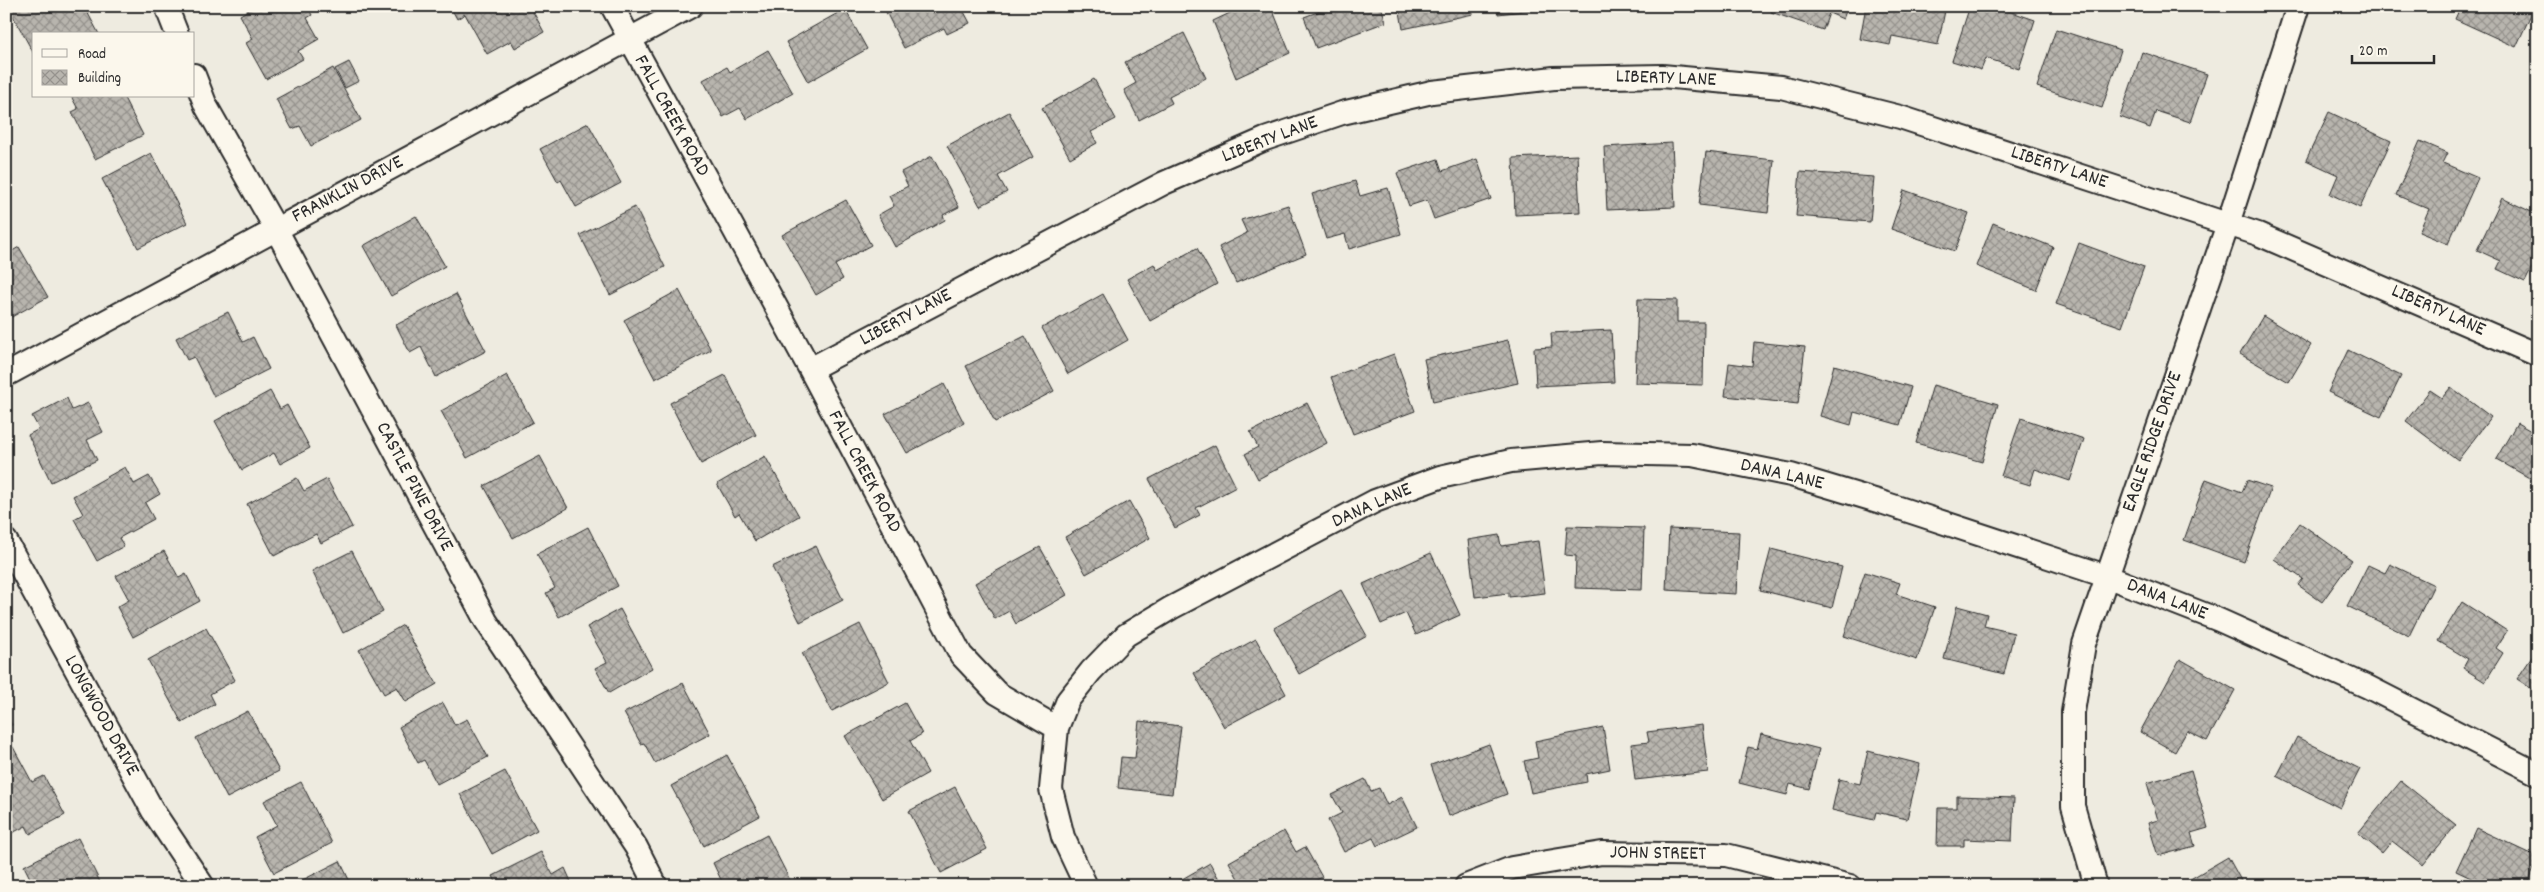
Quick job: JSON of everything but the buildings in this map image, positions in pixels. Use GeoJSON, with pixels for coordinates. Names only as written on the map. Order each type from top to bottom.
{"type":"FeatureCollection","features":[{"type":"Feature","properties":{"kind":"street"},"geometry":{"type":"LineString","coordinates":[[166,6],[176,32]]}},
{"type":"Feature","properties":{"kind":"street","name":"FALL CREEK ROAD"},"geometry":{"type":"LineString","coordinates":[[612,6],[810,369],[961,654],[997,693],[1057,728]]}},
{"type":"Feature","properties":{"kind":"street","name":"FRANKLIN DRIVE"},"geometry":{"type":"LineString","coordinates":[[6,375],[691,6]]}},
{"type":"Feature","properties":{"kind":"street","name":"EAGLE RIDGE DRIVE"},"geometry":{"type":"LineString","coordinates":[[2096,886],[2074,806],[2073,712],[2084,644],[2228,224],[2298,6]]}},
{"type":"Feature","properties":{"kind":"street","name":"LIBERTY LANE"},"geometry":{"type":"LineString","coordinates":[[810,369],[1164,183],[1266,139],[1342,113],[1432,92],[1554,78],[1662,76],[1781,87],[1900,116],[2267,238],[2538,355]]}},
{"type":"Feature","properties":{"kind":"street","name":"CASTLE PINE DRIVE"},"geometry":{"type":"LineString","coordinates":[[195,78],[206,106],[276,229],[486,621],[636,848],[656,886]]}},
{"type":"Feature","properties":{"kind":"street","name":"DANA LANE"},"geometry":{"type":"LineString","coordinates":[[1057,728],[1068,700],[1091,671],[1126,635],[1171,608],[1375,501],[1440,477],[1511,461],[1602,453],[1692,455],[1791,475],[1881,502],[2106,576],[2219,620],[2359,683],[2538,774]]}},
{"type":"Feature","properties":{"kind":"street","name":"LONGWOOD DRIVE"},"geometry":{"type":"LineString","coordinates":[[6,541],[153,812],[203,886]]}},
{"type":"Feature","properties":{"kind":"street"},"geometry":{"type":"LineString","coordinates":[[1057,728],[1052,788],[1063,837],[1086,886]]}},
{"type":"Feature","properties":{"kind":"street","name":"JOHN STREET"},"geometry":{"type":"LineString","coordinates":[[1466,886],[1512,868],[1602,852],[1726,855],[1850,886]]}}]}
